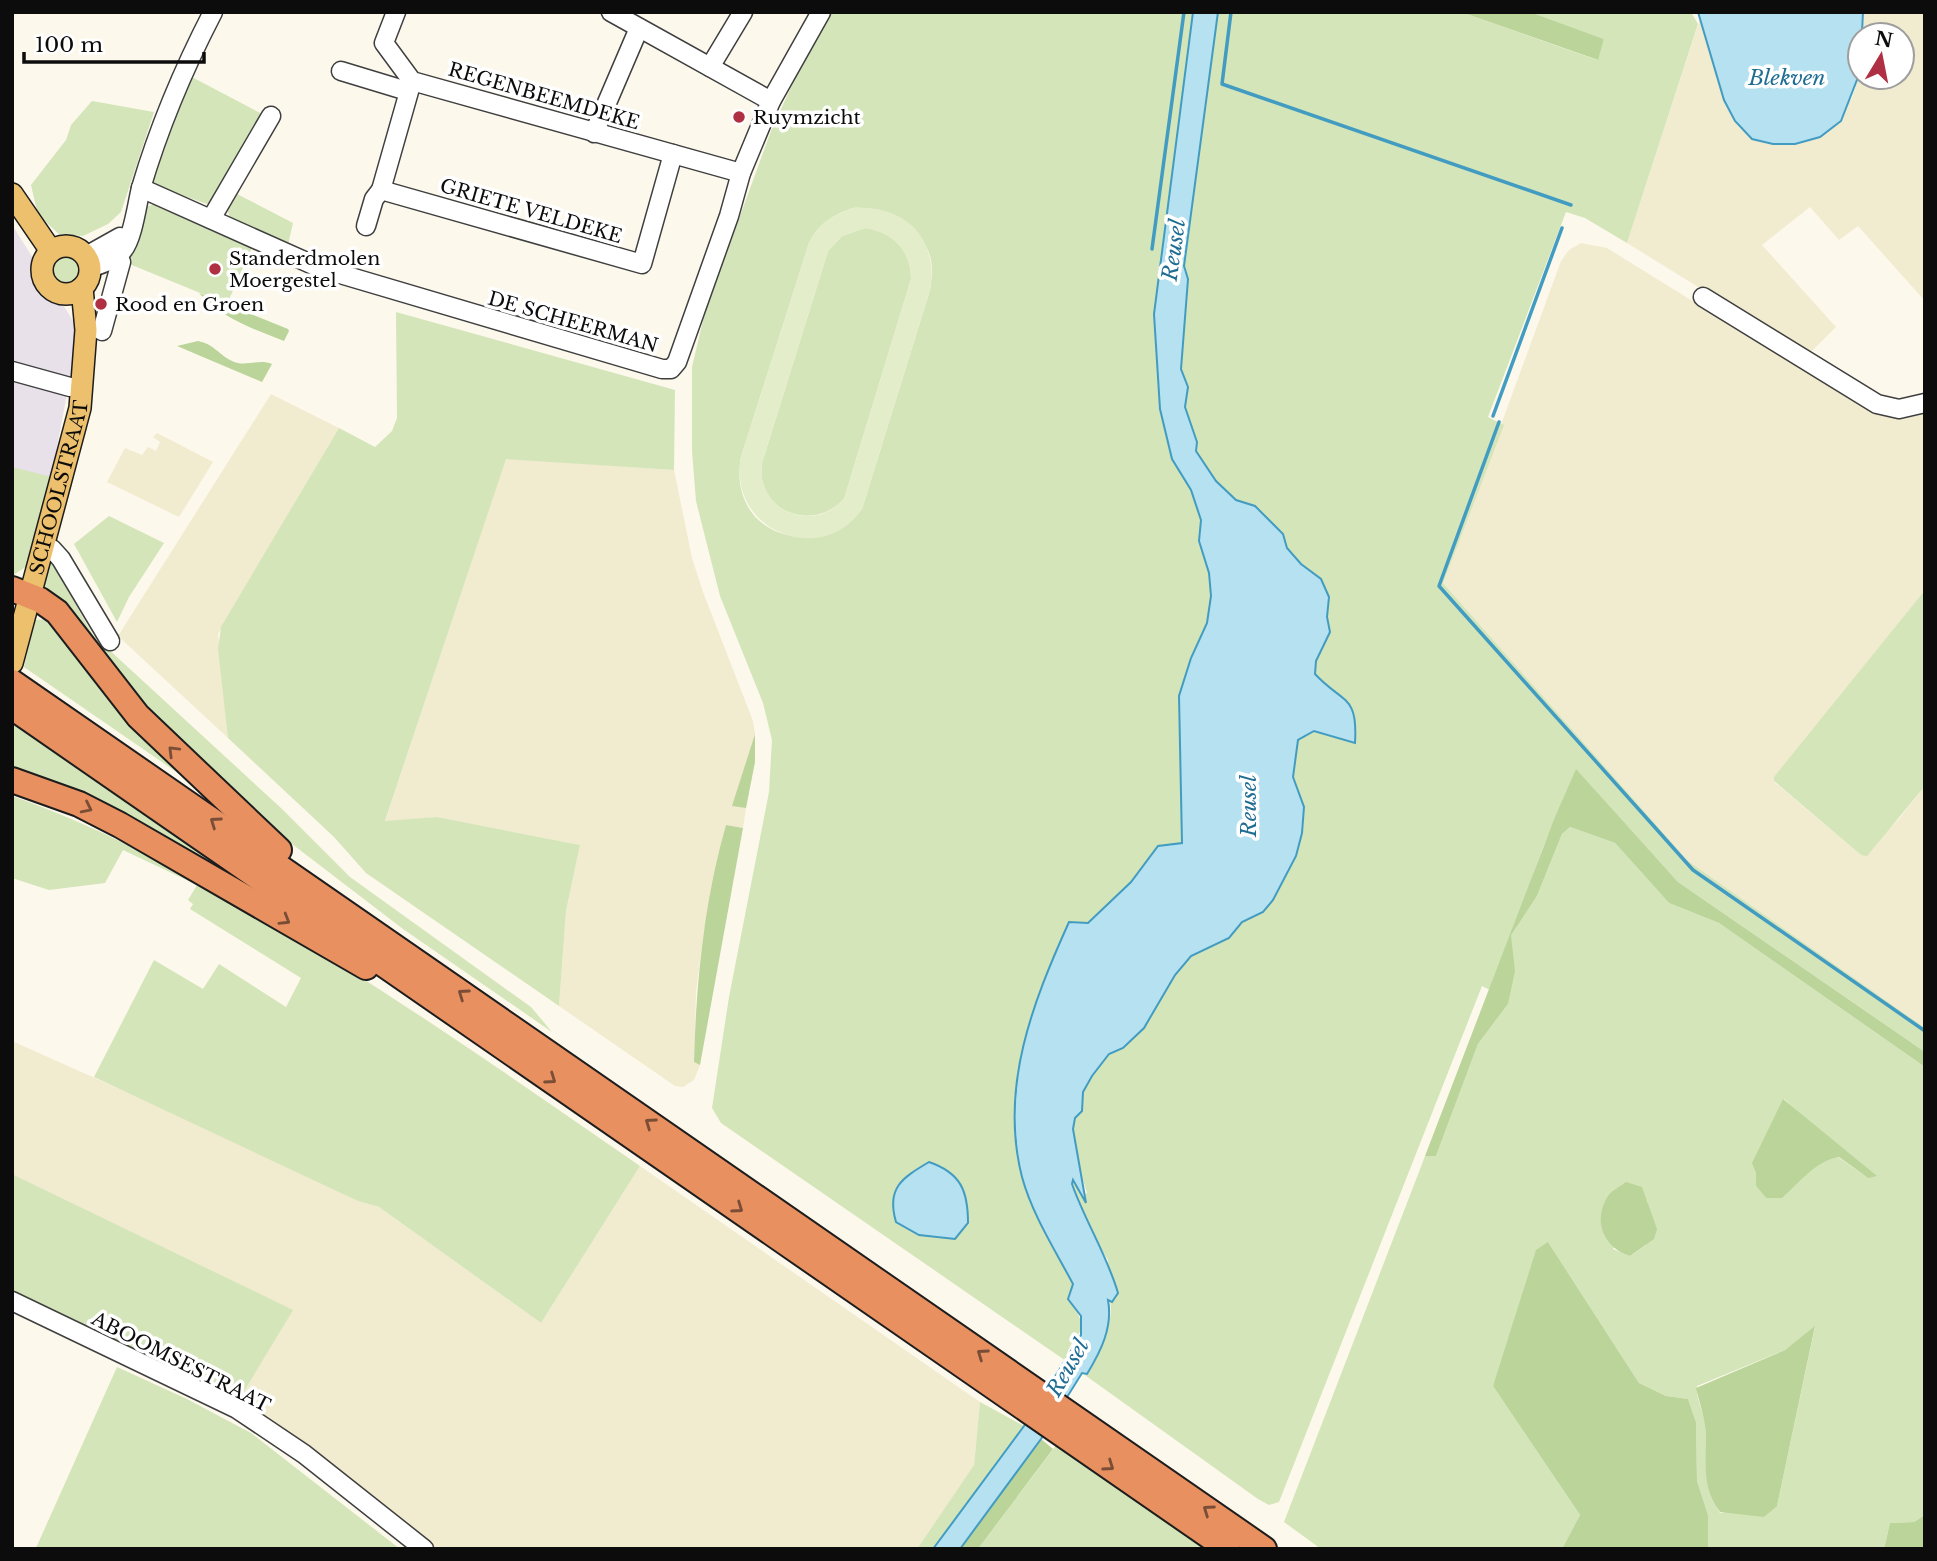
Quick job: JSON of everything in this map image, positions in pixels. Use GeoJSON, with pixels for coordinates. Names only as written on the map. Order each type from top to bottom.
{"type":"FeatureCollection","features":[{"type":"Feature","properties":{"kind":"highway"},"geometry":{"type":"LineString","coordinates":[[21,592],[48,605],[66,623],[138,716],[229,806],[352,917]]}},
{"type":"Feature","properties":{"kind":"highway"},"geometry":{"type":"LineString","coordinates":[[12,682],[352,917],[1034,1402],[1228,1549]]}},
{"type":"Feature","properties":{"kind":"highway"},"geometry":{"type":"LineString","coordinates":[[12,707],[495,1040],[1034,1402]]}},
{"type":"Feature","properties":{"kind":"highway"},"geometry":{"type":"LineString","coordinates":[[12,780],[79,804],[154,843],[495,1040]]}},
{"type":"Feature","properties":{"kind":"highway"},"geometry":{"type":"LineString","coordinates":[[1059,1420],[1264,1549]]}},
{"type":"Feature","properties":{"kind":"main road"},"geometry":{"type":"LineString","coordinates":[[18,201],[57,249]]}},
{"type":"Feature","properties":{"kind":"main road"},"geometry":{"type":"LineString","coordinates":[[77,248],[81,276],[51,288],[44,278],[44,262],[57,249],[77,248]]}},
{"type":"Feature","properties":{"kind":"main road","name":"SCHOOLSTRAAT"},"geometry":{"type":"LineString","coordinates":[[15,654],[21,592],[43,547],[80,408],[84,349],[81,276]]}},
{"type":"Feature","properties":{"kind":"street"},"geometry":{"type":"LineString","coordinates":[[81,276],[114,249],[127,244],[141,188],[190,56],[213,12]]}},
{"type":"Feature","properties":{"kind":"street"},"geometry":{"type":"LineString","coordinates":[[366,226],[374,199],[381,190],[409,86],[384,43],[396,12]]}},
{"type":"Feature","properties":{"kind":"street"},"geometry":{"type":"LineString","coordinates":[[611,12],[771,101]]}},
{"type":"Feature","properties":{"kind":"street"},"geometry":{"type":"LineString","coordinates":[[710,67],[743,12]]}},
{"type":"Feature","properties":{"kind":"street","name":"DE SCHEERMAN"},"geometry":{"type":"LineString","coordinates":[[141,188],[289,256],[392,292],[662,369],[671,369],[677,362],[710,273],[741,173],[771,101],[821,12]]}},
{"type":"Feature","properties":{"kind":"street"},"geometry":{"type":"LineString","coordinates":[[594,133],[639,28]]}},
{"type":"Feature","properties":{"kind":"street","name":"REGENBEEMDEKE"},"geometry":{"type":"LineString","coordinates":[[341,71],[594,133],[741,173]]}},
{"type":"Feature","properties":{"kind":"street"},"geometry":{"type":"LineString","coordinates":[[211,219],[271,116]]}},
{"type":"Feature","properties":{"kind":"street","name":"GRIETE VELDEKE"},"geometry":{"type":"LineString","coordinates":[[381,190],[642,264],[673,154]]}},
{"type":"Feature","properties":{"kind":"street"},"geometry":{"type":"LineString","coordinates":[[102,331],[121,262],[114,249]]}},
{"type":"Feature","properties":{"kind":"street"},"geometry":{"type":"LineString","coordinates":[[1703,296],[1877,404],[1899,409],[1925,403]]}},
{"type":"Feature","properties":{"kind":"street"},"geometry":{"type":"LineString","coordinates":[[12,371],[70,387]]}},
{"type":"Feature","properties":{"kind":"street"},"geometry":{"type":"LineString","coordinates":[[43,547],[52,549],[61,559],[110,641]]}},
{"type":"Feature","properties":{"kind":"street","name":"ABOOMSESTRAAT"},"geometry":{"type":"LineString","coordinates":[[12,1301],[237,1409],[304,1454],[424,1549]]}},
{"type":"Feature","properties":{"kind":"shaded area"},"geometry":{"type":"Polygon","coordinates":[[[1863,12],[1925,12],[1925,301],[1858,226],[1839,240],[1810,207],[1762,245],[1836,327],[1808,355],[1627,243],[1700,19],[1724,100],[1773,144],[1794,144],[1820,137],[1852,98],[1854,91],[1916,91],[1916,21],[1863,21],[1863,12]]]}},
{"type":"Feature","properties":{"kind":"shaded area"},"geometry":{"type":"Polygon","coordinates":[[[12,225],[79,330],[50,484],[12,477],[12,225]]]}},
{"type":"Feature","properties":{"kind":"shaded area"},"geometry":{"type":"Polygon","coordinates":[[[1581,243],[1607,248],[1865,408],[1902,419],[1925,414],[1925,590],[1774,778],[1774,782],[1861,855],[1898,820],[1925,786],[1925,1028],[1688,861],[1443,583],[1561,261],[1569,250],[1581,243]]]}},
{"type":"Feature","properties":{"kind":"shaded area"},"geometry":{"type":"Polygon","coordinates":[[[271,394],[339,428],[218,634],[228,738],[118,636],[271,394]]]}},
{"type":"Feature","properties":{"kind":"shaded area"},"geometry":{"type":"Polygon","coordinates":[[[157,433],[213,462],[179,517],[107,482],[125,448],[142,455],[148,447],[156,451],[160,442],[153,437],[157,433]]]}},
{"type":"Feature","properties":{"kind":"shaded area"},"geometry":{"type":"Polygon","coordinates":[[[506,458],[674,470],[692,558],[753,721],[755,734],[733,805],[746,808],[743,828],[726,825],[703,936],[696,992],[694,1062],[700,1065],[694,1080],[683,1087],[675,1086],[559,1006],[566,911],[580,845],[437,817],[385,822],[506,458]]]}},
{"type":"Feature","properties":{"kind":"shaded area"},"geometry":{"type":"Polygon","coordinates":[[[12,1041],[202,1126],[358,1201],[379,1207],[541,1323],[640,1166],[980,1402],[974,1465],[917,1549],[434,1549],[237,1403],[292,1310],[12,1174],[12,1041]]]}},
{"type":"Feature","properties":{"kind":"green space"},"geometry":{"type":"Polygon","coordinates":[[[831,12],[1193,12],[1154,314],[1160,409],[1172,459],[1191,491],[1201,520],[1199,541],[1209,573],[1211,596],[1207,623],[1191,658],[1179,696],[1182,844],[1158,846],[1131,882],[1088,923],[1069,923],[1032,1015],[1017,1078],[1016,1144],[1022,1177],[1038,1218],[1073,1284],[1068,1299],[1081,1321],[1081,1328],[1071,1344],[1066,1361],[721,1123],[712,1108],[729,997],[769,792],[772,740],[763,703],[720,596],[696,501],[692,451],[692,367],[705,312],[771,131],[798,72],[831,12]],[[853,208],[827,221],[809,243],[741,457],[740,483],[747,504],[759,521],[777,532],[797,536],[819,535],[841,526],[862,509],[930,290],[932,267],[928,250],[923,243],[909,229],[887,215],[853,208]]]}},
{"type":"Feature","properties":{"kind":"green space"},"geometry":{"type":"Polygon","coordinates":[[[1218,12],[1461,12],[1597,60],[1604,39],[1530,12],[1691,12],[1698,24],[1627,243],[1585,218],[1566,212],[1488,417],[1504,425],[1443,583],[1688,861],[1925,1028],[1925,1052],[1678,882],[1576,770],[1542,850],[1513,931],[1537,896],[1562,834],[1570,827],[1615,843],[1669,903],[1719,923],[1925,1067],[1925,1515],[1914,1522],[1890,1523],[1884,1549],[1708,1549],[1708,1515],[1697,1481],[1696,1422],[1688,1399],[1666,1396],[1639,1383],[1548,1242],[1493,1386],[1580,1515],[1562,1549],[1321,1549],[1284,1522],[1425,1156],[1436,1156],[1478,1044],[1508,1004],[1511,937],[1490,990],[1482,986],[1279,1502],[1269,1505],[1258,1499],[1082,1373],[1087,1373],[1106,1337],[1111,1313],[1108,1260],[1091,1233],[1072,1184],[1073,1179],[1081,1196],[1087,1193],[1079,1168],[1073,1129],[1075,1118],[1082,1111],[1083,1092],[1109,1054],[1123,1048],[1144,1028],[1175,975],[1191,956],[1229,938],[1242,922],[1263,912],[1273,900],[1304,807],[1293,777],[1298,740],[1314,731],[1355,743],[1356,727],[1351,707],[1315,674],[1316,661],[1330,632],[1327,617],[1329,597],[1321,579],[1301,564],[1287,548],[1282,534],[1255,506],[1236,500],[1216,481],[1196,451],[1197,442],[1185,407],[1188,387],[1181,369],[1188,279],[1184,267],[1218,12]],[[1784,1099],[1756,1173],[1756,1186],[1766,1198],[1782,1197],[1815,1167],[1838,1157],[1868,1178],[1784,1099]],[[1647,1200],[1613,1249],[1630,1256],[1646,1245],[1650,1216],[1647,1200]],[[1815,1327],[1785,1350],[1697,1386],[1705,1423],[1707,1480],[1713,1502],[1720,1513],[1777,1506],[1815,1327]]]}},
{"type":"Feature","properties":{"kind":"green space"},"geometry":{"type":"Polygon","coordinates":[[[1461,12],[1530,12],[1604,39],[1598,60],[1461,12]]]}},
{"type":"Feature","properties":{"kind":"green space"},"geometry":{"type":"Polygon","coordinates":[[[188,75],[264,115],[217,199],[207,204],[154,185],[152,181],[188,75]]]}},
{"type":"Feature","properties":{"kind":"green space"},"geometry":{"type":"Polygon","coordinates":[[[92,101],[154,112],[121,212],[108,224],[83,236],[59,234],[38,215],[31,185],[66,140],[71,125],[92,101]]]}},
{"type":"Feature","properties":{"kind":"green space"},"geometry":{"type":"Polygon","coordinates":[[[237,194],[293,223],[288,245],[230,218],[227,209],[237,194]]]}},
{"type":"Feature","properties":{"kind":"green space"},"geometry":{"type":"Polygon","coordinates":[[[157,203],[253,245],[227,304],[127,263],[146,207],[157,203]]]}},
{"type":"Feature","properties":{"kind":"green space"},"geometry":{"type":"Polygon","coordinates":[[[853,208],[872,208],[888,212],[914,228],[929,254],[930,290],[862,509],[844,527],[824,536],[802,538],[781,533],[762,521],[748,504],[740,483],[741,457],[809,243],[822,225],[853,208]],[[865,228],[842,236],[828,251],[762,463],[762,480],[768,494],[777,505],[802,516],[831,510],[844,499],[911,279],[904,251],[892,238],[865,228]]]}},
{"type":"Feature","properties":{"kind":"green space"},"geometry":{"type":"Polygon","coordinates":[[[865,228],[884,234],[898,244],[908,259],[911,279],[844,499],[831,509],[816,515],[788,512],[776,504],[767,493],[762,479],[762,463],[828,251],[842,236],[865,228]]]}},
{"type":"Feature","properties":{"kind":"green space"},"geometry":{"type":"Polygon","coordinates":[[[67,253],[78,258],[83,269],[78,280],[67,285],[56,280],[51,269],[56,258],[67,253]]]}},
{"type":"Feature","properties":{"kind":"green space"},"geometry":{"type":"Polygon","coordinates":[[[199,293],[289,331],[284,341],[261,332],[228,316],[199,293]]]}},
{"type":"Feature","properties":{"kind":"green space"},"geometry":{"type":"Polygon","coordinates":[[[396,312],[675,390],[674,470],[506,459],[385,821],[437,817],[580,845],[566,911],[559,1006],[366,873],[334,837],[228,738],[218,649],[221,627],[339,428],[375,447],[392,431],[397,418],[396,312]]]}},
{"type":"Feature","properties":{"kind":"green space"},"geometry":{"type":"Polygon","coordinates":[[[198,341],[237,363],[272,364],[262,382],[177,346],[198,341]]]}},
{"type":"Feature","properties":{"kind":"green space"},"geometry":{"type":"Polygon","coordinates":[[[12,467],[52,477],[30,564],[12,576],[12,467]]]}},
{"type":"Feature","properties":{"kind":"green space"},"geometry":{"type":"Polygon","coordinates":[[[109,516],[164,543],[129,597],[117,622],[74,544],[109,516]]]}},
{"type":"Feature","properties":{"kind":"green space"},"geometry":{"type":"Polygon","coordinates":[[[51,559],[62,568],[57,572],[93,635],[281,808],[350,877],[531,1007],[552,1032],[403,929],[279,834],[146,711],[41,591],[51,559]]]}},
{"type":"Feature","properties":{"kind":"green space"},"geometry":{"type":"Polygon","coordinates":[[[1925,590],[1925,786],[1867,856],[1861,855],[1774,781],[1774,777],[1925,590]]]}},
{"type":"Feature","properties":{"kind":"green space"},"geometry":{"type":"Polygon","coordinates":[[[48,619],[204,791],[24,667],[34,620],[48,619]]]}},
{"type":"Feature","properties":{"kind":"green space"},"geometry":{"type":"Polygon","coordinates":[[[12,722],[269,899],[12,774],[12,722]]]}},
{"type":"Feature","properties":{"kind":"green space"},"geometry":{"type":"Polygon","coordinates":[[[755,734],[755,762],[746,808],[732,806],[755,734]]]}},
{"type":"Feature","properties":{"kind":"green space"},"geometry":{"type":"Polygon","coordinates":[[[1576,769],[1678,882],[1925,1052],[1925,1067],[1719,923],[1669,903],[1615,843],[1570,827],[1562,834],[1537,896],[1511,935],[1515,971],[1508,1004],[1478,1044],[1436,1156],[1425,1156],[1555,817],[1576,769]]]}},
{"type":"Feature","properties":{"kind":"green space"},"geometry":{"type":"Polygon","coordinates":[[[12,796],[127,845],[289,933],[442,1030],[640,1166],[541,1323],[379,1207],[358,1201],[94,1077],[154,960],[203,989],[219,964],[286,1007],[301,978],[190,909],[193,904],[188,900],[197,885],[123,850],[105,883],[49,890],[12,878],[12,796]]]}},
{"type":"Feature","properties":{"kind":"green space"},"geometry":{"type":"Polygon","coordinates":[[[726,825],[743,828],[700,1065],[694,1062],[699,972],[712,883],[726,825]]]}},
{"type":"Feature","properties":{"kind":"green space"},"geometry":{"type":"Polygon","coordinates":[[[1783,1099],[1877,1176],[1868,1178],[1839,1157],[1815,1168],[1782,1198],[1766,1198],[1756,1186],[1756,1173],[1752,1163],[1783,1099]]]}},
{"type":"Feature","properties":{"kind":"green space"},"geometry":{"type":"Polygon","coordinates":[[[12,1174],[293,1310],[237,1403],[12,1297],[12,1174]]]}},
{"type":"Feature","properties":{"kind":"green space"},"geometry":{"type":"Polygon","coordinates":[[[1626,1182],[1642,1187],[1657,1229],[1654,1239],[1630,1256],[1613,1247],[1601,1224],[1603,1205],[1608,1196],[1626,1182]]]}},
{"type":"Feature","properties":{"kind":"green space"},"geometry":{"type":"Polygon","coordinates":[[[1548,1242],[1639,1383],[1666,1396],[1688,1399],[1696,1422],[1697,1481],[1708,1515],[1708,1549],[1562,1549],[1580,1515],[1493,1386],[1536,1250],[1548,1242]]]}},
{"type":"Feature","properties":{"kind":"green space"},"geometry":{"type":"Polygon","coordinates":[[[1815,1326],[1777,1506],[1764,1517],[1720,1512],[1708,1485],[1705,1425],[1696,1388],[1785,1350],[1815,1326]]]}},
{"type":"Feature","properties":{"kind":"green space"},"geometry":{"type":"Polygon","coordinates":[[[117,1367],[187,1399],[251,1433],[400,1549],[36,1548],[117,1367]]]}},
{"type":"Feature","properties":{"kind":"green space"},"geometry":{"type":"Polygon","coordinates":[[[980,1402],[1024,1426],[933,1549],[917,1549],[974,1465],[980,1402]]]}},
{"type":"Feature","properties":{"kind":"green space"},"geometry":{"type":"Polygon","coordinates":[[[1041,1439],[1053,1449],[978,1549],[960,1549],[1041,1439]]]}},
{"type":"Feature","properties":{"kind":"green space"},"geometry":{"type":"Polygon","coordinates":[[[1057,1444],[1210,1549],[978,1549],[1057,1444]]]}},
{"type":"Feature","properties":{"kind":"green space"},"geometry":{"type":"Polygon","coordinates":[[[1925,1515],[1925,1549],[1884,1549],[1890,1523],[1914,1522],[1925,1515]]]}},
{"type":"Feature","properties":{"kind":"water","name":"Reusel"},"geometry":{"type":"Polygon","coordinates":[[[1193,12],[1218,12],[1184,266],[1188,279],[1181,369],[1188,387],[1185,407],[1197,442],[1196,451],[1216,481],[1236,500],[1255,506],[1283,534],[1287,548],[1301,564],[1321,579],[1329,597],[1327,617],[1330,632],[1316,661],[1315,674],[1347,701],[1354,716],[1355,743],[1314,731],[1298,740],[1293,777],[1304,807],[1302,833],[1296,856],[1273,900],[1263,912],[1242,922],[1229,938],[1191,956],[1175,975],[1144,1028],[1123,1048],[1109,1054],[1083,1092],[1082,1111],[1075,1118],[1073,1129],[1086,1203],[1073,1180],[1072,1184],[1118,1293],[1112,1302],[1108,1300],[1109,1320],[1105,1338],[1087,1374],[1082,1373],[1041,1439],[960,1549],[933,1549],[1024,1426],[1081,1335],[1081,1316],[1068,1299],[1073,1284],[1032,1205],[1022,1177],[1016,1143],[1017,1078],[1032,1014],[1069,922],[1088,923],[1131,882],[1158,846],[1182,843],[1179,696],[1191,658],[1207,623],[1211,596],[1209,573],[1199,541],[1201,520],[1191,490],[1172,459],[1160,409],[1154,314],[1193,12]]]}},
{"type":"Feature","properties":{"kind":"water","name":"Blekven"},"geometry":{"type":"Polygon","coordinates":[[[1698,12],[1863,12],[1863,21],[1846,21],[1846,91],[1853,91],[1841,121],[1820,137],[1795,144],[1773,144],[1752,139],[1735,121],[1724,100],[1698,12]]]}},
{"type":"Feature","properties":{"kind":"water"},"geometry":{"type":"Polygon","coordinates":[[[929,1162],[949,1172],[964,1193],[968,1223],[955,1239],[919,1235],[896,1222],[893,1210],[895,1192],[904,1179],[929,1162]]]}},
{"type":"Feature","properties":{"kind":"waterway","name":"Reusel"},"geometry":{"type":"LineString","coordinates":[[1152,249],[1184,12]]}},
{"type":"Feature","properties":{"kind":"waterway"},"geometry":{"type":"LineString","coordinates":[[1231,12],[1222,84],[1571,205]]}},
{"type":"Feature","properties":{"kind":"waterway"},"geometry":{"type":"LineString","coordinates":[[1493,416],[1562,228]]}},
{"type":"Feature","properties":{"kind":"waterway"},"geometry":{"type":"LineString","coordinates":[[1499,422],[1439,586],[1693,870],[1925,1031]]}},
{"type":"Feature","properties":{"kind":"place","name":"Ruymzicht"},"geometry":{"type":"Point","coordinates":[739,117]}},
{"type":"Feature","properties":{"kind":"place","name":"Standerdmolen Moergestel"},"geometry":{"type":"Point","coordinates":[215,269]}},
{"type":"Feature","properties":{"kind":"place","name":"Rood en Groen"},"geometry":{"type":"Point","coordinates":[101,304]}}]}
